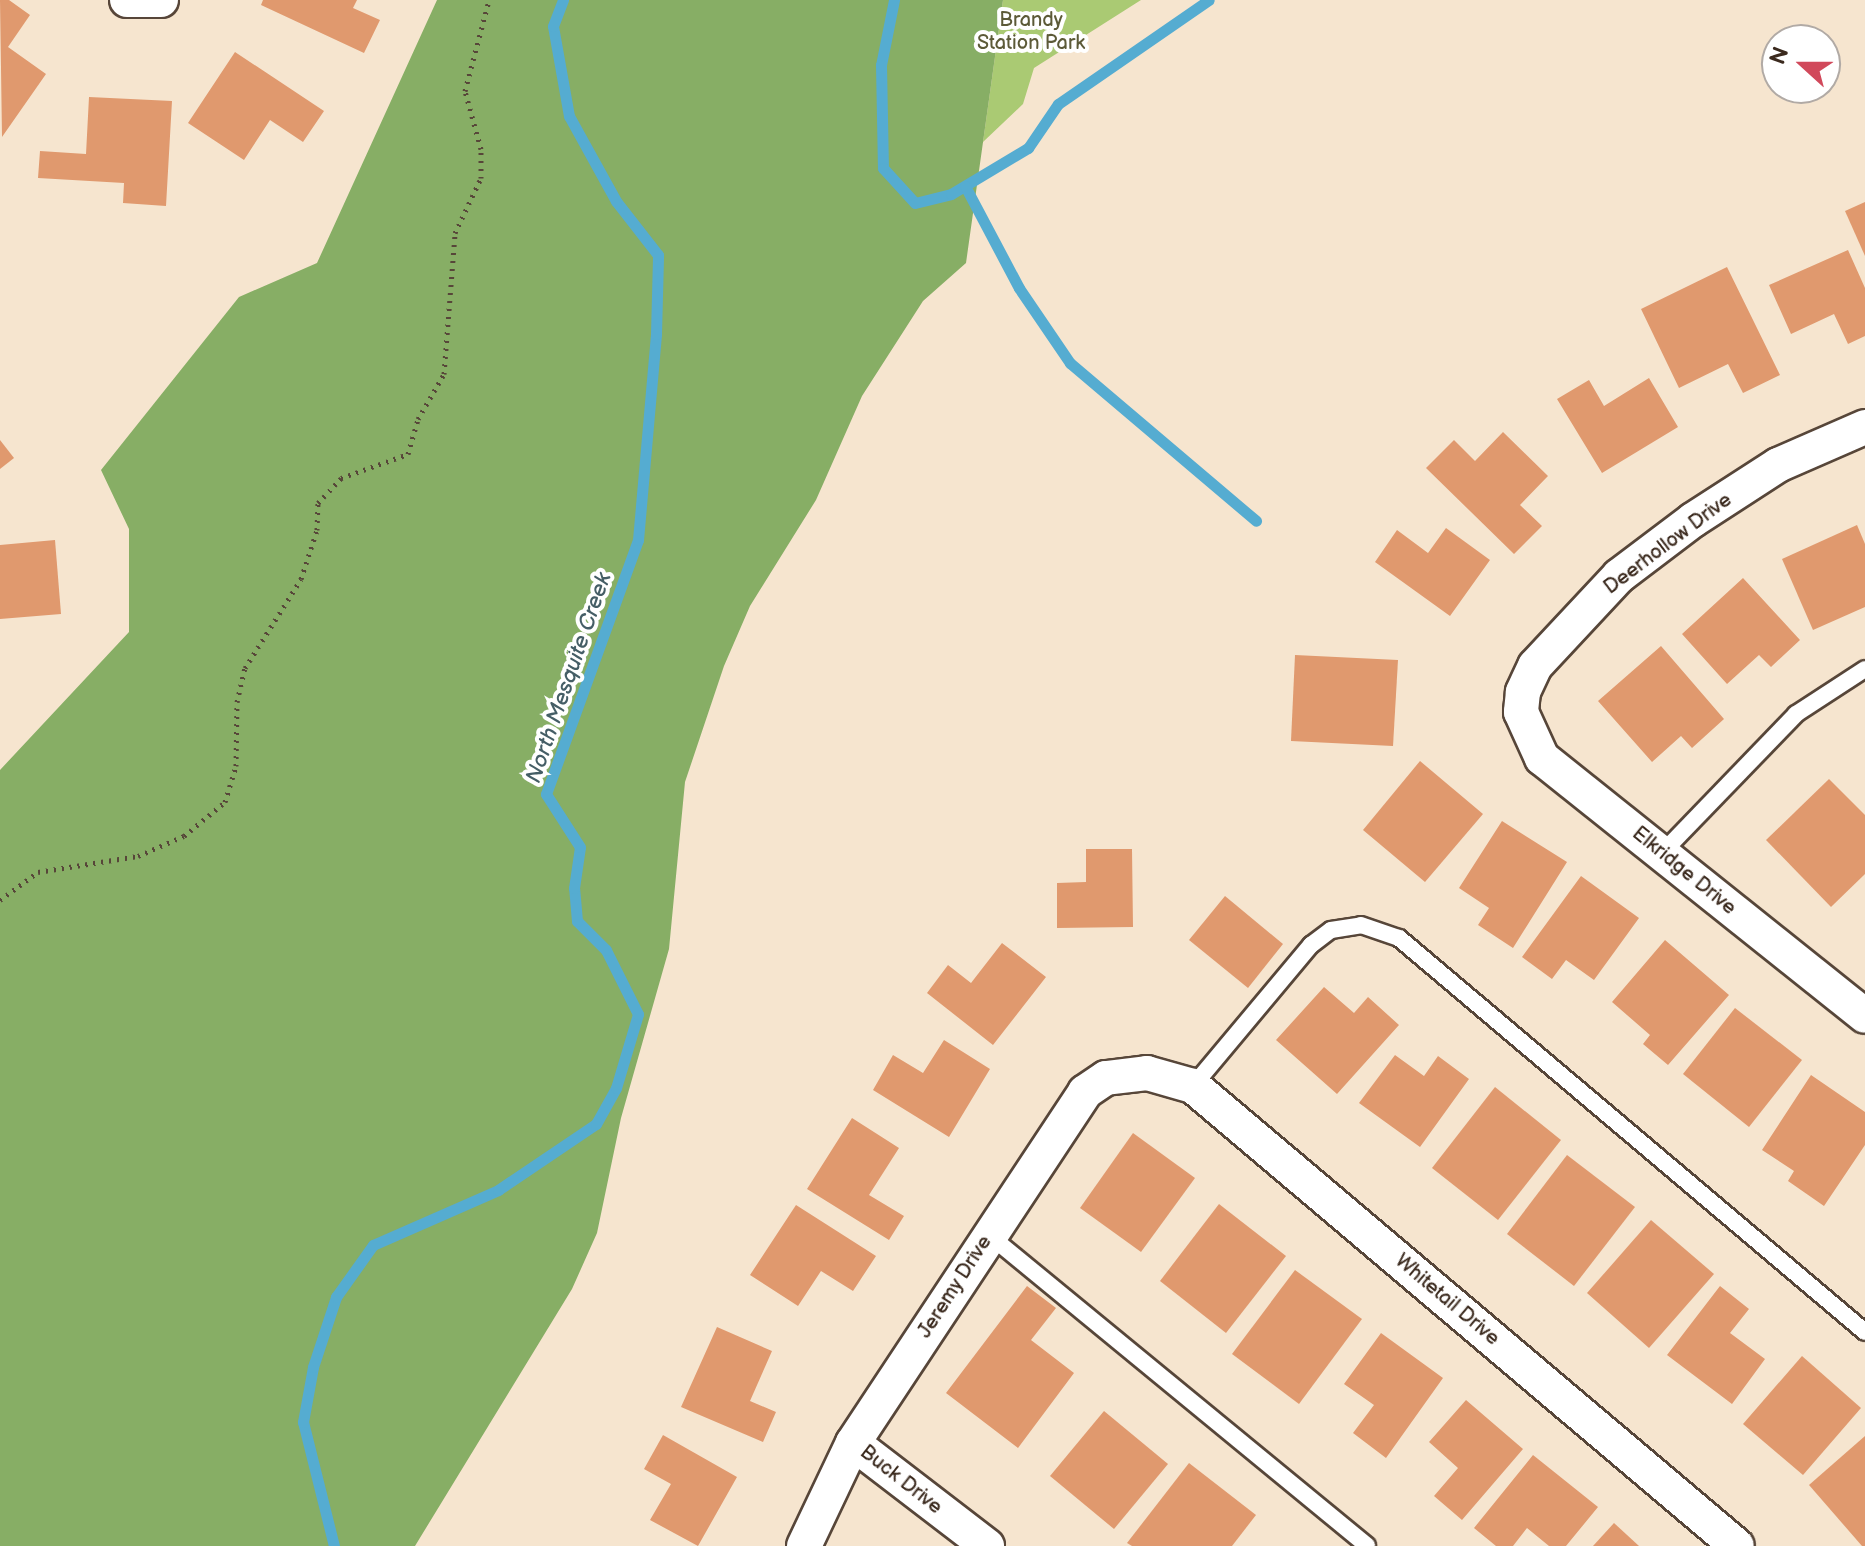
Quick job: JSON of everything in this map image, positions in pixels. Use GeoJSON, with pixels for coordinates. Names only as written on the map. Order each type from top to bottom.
{"type":"FeatureCollection","features":[{"type":"Feature","properties":{"kind":"street","name":"Deerhollow Drive"},"geometry":{"type":"LineString","coordinates":[[1521,712],[1523,692],[1535,666],[1619,576],[1693,520],[1778,465],[1865,427]]}},
{"type":"Feature","properties":{"kind":"street","name":"Elkridge Drive"},"geometry":{"type":"LineString","coordinates":[[1521,712],[1542,758],[1863,1010]]}},
{"type":"Feature","properties":{"kind":"street","name":"Whitetail Drive"},"geometry":{"type":"LineString","coordinates":[[1147,1073],[1193,1086],[1737,1546]]}},
{"type":"Feature","properties":{"kind":"street","name":"Jeremy Drive"},"geometry":{"type":"LineString","coordinates":[[804,1546],[853,1443],[1085,1092],[1106,1078],[1147,1073]]}},
{"type":"Feature","properties":{"kind":"street","name":"Buck Drive"},"geometry":{"type":"LineString","coordinates":[[853,1443],[987,1546]]}},
{"type":"Feature","properties":{"kind":"lane"},"geometry":{"type":"LineString","coordinates":[[1662,853],[1796,714],[1865,669]]}},
{"type":"Feature","properties":{"kind":"lane"},"geometry":{"type":"LineString","coordinates":[[1193,1086],[1311,945],[1331,930],[1361,925],[1399,938],[1865,1332]]}},
{"type":"Feature","properties":{"kind":"lane"},"geometry":{"type":"LineString","coordinates":[[989,1235],[1367,1546]]}},
{"type":"Feature","properties":{"kind":"path"},"geometry":{"type":"LineString","coordinates":[[0,900],[38,872],[150,851],[184,836],[225,802],[236,766],[237,702],[245,668],[301,579],[317,530],[318,503],[341,478],[408,454],[418,419],[444,374],[455,233],[481,178],[481,149],[465,91],[489,0]]}},
{"type":"Feature","properties":{"kind":"green space"},"geometry":{"type":"Polygon","coordinates":[[[437,0],[1003,0],[966,263],[923,301],[862,396],[816,500],[750,606],[724,666],[685,782],[669,949],[621,1118],[597,1233],[572,1289],[415,1546],[0,1546],[0,770],[129,632],[129,529],[101,470],[239,297],[317,263],[437,0]]]}},
{"type":"Feature","properties":{"kind":"green space","name":"Brandy Station Park"},"geometry":{"type":"Polygon","coordinates":[[[1003,0],[1141,0],[1034,68],[1023,104],[983,142],[1003,0]]]}},
{"type":"Feature","properties":{"kind":"building"},"geometry":{"type":"Polygon","coordinates":[[[0,0],[9,0],[30,15],[8,47],[46,74],[2,137],[0,0]]]}},
{"type":"Feature","properties":{"kind":"building"},"geometry":{"type":"Polygon","coordinates":[[[263,0],[357,0],[353,8],[380,20],[364,53],[261,5],[263,0]]]}},
{"type":"Feature","properties":{"kind":"building"},"geometry":{"type":"Polygon","coordinates":[[[235,52],[324,111],[303,142],[270,120],[244,160],[188,123],[235,52]]]}},
{"type":"Feature","properties":{"kind":"building"},"geometry":{"type":"Polygon","coordinates":[[[89,97],[172,101],[166,206],[123,203],[124,183],[38,178],[40,151],[86,154],[89,97]]]}},
{"type":"Feature","properties":{"kind":"building"},"geometry":{"type":"Polygon","coordinates":[[[1865,202],[1865,256],[1845,211],[1865,202]]]}},
{"type":"Feature","properties":{"kind":"building"},"geometry":{"type":"Polygon","coordinates":[[[1848,250],[1865,288],[1865,336],[1848,344],[1834,314],[1791,334],[1769,285],[1848,250]]]}},
{"type":"Feature","properties":{"kind":"building"},"geometry":{"type":"Polygon","coordinates":[[[1727,267],[1780,375],[1743,393],[1728,364],[1679,388],[1641,309],[1727,267]]]}},
{"type":"Feature","properties":{"kind":"building"},"geometry":{"type":"Polygon","coordinates":[[[1649,378],[1678,427],[1602,473],[1557,399],[1589,380],[1604,406],[1649,378]]]}},
{"type":"Feature","properties":{"kind":"building"},"geometry":{"type":"Polygon","coordinates":[[[1503,432],[1548,476],[1520,505],[1542,526],[1514,554],[1426,468],[1454,440],[1475,461],[1503,432]]]}},
{"type":"Feature","properties":{"kind":"building"},"geometry":{"type":"Polygon","coordinates":[[[0,440],[14,458],[0,469],[0,440]]]}},
{"type":"Feature","properties":{"kind":"building"},"geometry":{"type":"Polygon","coordinates":[[[1857,525],[1865,544],[1865,607],[1813,630],[1782,559],[1857,525]]]}},
{"type":"Feature","properties":{"kind":"building"},"geometry":{"type":"Polygon","coordinates":[[[1446,528],[1490,560],[1450,616],[1375,562],[1397,530],[1428,553],[1446,528]]]}},
{"type":"Feature","properties":{"kind":"building"},"geometry":{"type":"Polygon","coordinates":[[[55,540],[61,614],[0,619],[0,545],[55,540]]]}},
{"type":"Feature","properties":{"kind":"building"},"geometry":{"type":"Polygon","coordinates":[[[1743,578],[1800,640],[1771,667],[1759,655],[1727,684],[1682,634],[1743,578]]]}},
{"type":"Feature","properties":{"kind":"building"},"geometry":{"type":"Polygon","coordinates":[[[1661,646],[1724,719],[1692,748],[1681,736],[1652,762],[1598,701],[1661,646]]]}},
{"type":"Feature","properties":{"kind":"building"},"geometry":{"type":"Polygon","coordinates":[[[1295,655],[1398,660],[1393,746],[1291,741],[1295,655]]]}},
{"type":"Feature","properties":{"kind":"building"},"geometry":{"type":"Polygon","coordinates":[[[1420,761],[1483,814],[1425,882],[1363,830],[1420,761]]]}},
{"type":"Feature","properties":{"kind":"building"},"geometry":{"type":"Polygon","coordinates":[[[1829,779],[1865,815],[1865,874],[1831,907],[1766,840],[1829,779]]]}},
{"type":"Feature","properties":{"kind":"building"},"geometry":{"type":"Polygon","coordinates":[[[1502,821],[1567,862],[1513,948],[1478,925],[1489,908],[1459,888],[1502,821]]]}},
{"type":"Feature","properties":{"kind":"building"},"geometry":{"type":"Polygon","coordinates":[[[1086,849],[1132,849],[1133,927],[1057,928],[1057,883],[1086,882],[1086,849]]]}},
{"type":"Feature","properties":{"kind":"building"},"geometry":{"type":"Polygon","coordinates":[[[1581,876],[1639,918],[1594,980],[1566,960],[1552,979],[1522,957],[1581,876]]]}},
{"type":"Feature","properties":{"kind":"building"},"geometry":{"type":"Polygon","coordinates":[[[1225,896],[1283,944],[1248,988],[1189,940],[1225,896]]]}},
{"type":"Feature","properties":{"kind":"building"},"geometry":{"type":"Polygon","coordinates":[[[1665,940],[1729,995],[1668,1065],[1643,1044],[1650,1035],[1612,1002],[1665,940]]]}},
{"type":"Feature","properties":{"kind":"building"},"geometry":{"type":"Polygon","coordinates":[[[1002,943],[1046,977],[993,1045],[927,993],[948,965],[971,983],[1002,943]]]}},
{"type":"Feature","properties":{"kind":"building"},"geometry":{"type":"Polygon","coordinates":[[[1324,987],[1354,1013],[1368,997],[1399,1025],[1337,1094],[1276,1040],[1324,987]]]}},
{"type":"Feature","properties":{"kind":"building"},"geometry":{"type":"Polygon","coordinates":[[[1735,1008],[1802,1060],[1749,1127],[1683,1074],[1735,1008]]]}},
{"type":"Feature","properties":{"kind":"building"},"geometry":{"type":"Polygon","coordinates":[[[944,1040],[990,1069],[949,1137],[873,1090],[893,1055],[923,1073],[944,1040]]]}},
{"type":"Feature","properties":{"kind":"building"},"geometry":{"type":"Polygon","coordinates":[[[1395,1055],[1424,1076],[1438,1056],[1469,1079],[1420,1147],[1359,1103],[1395,1055]]]}},
{"type":"Feature","properties":{"kind":"building"},"geometry":{"type":"Polygon","coordinates":[[[1811,1075],[1865,1112],[1865,1145],[1824,1206],[1788,1181],[1794,1171],[1762,1150],[1811,1075]]]}},
{"type":"Feature","properties":{"kind":"building"},"geometry":{"type":"Polygon","coordinates":[[[1495,1087],[1561,1140],[1498,1220],[1432,1168],[1495,1087]]]}},
{"type":"Feature","properties":{"kind":"building"},"geometry":{"type":"Polygon","coordinates":[[[852,1118],[899,1148],[869,1195],[904,1216],[889,1240],[807,1189],[852,1118]]]}},
{"type":"Feature","properties":{"kind":"building"},"geometry":{"type":"Polygon","coordinates":[[[1133,1133],[1195,1178],[1141,1252],[1080,1208],[1133,1133]]]}},
{"type":"Feature","properties":{"kind":"building"},"geometry":{"type":"Polygon","coordinates":[[[1567,1155],[1635,1207],[1574,1286],[1507,1234],[1567,1155]]]}},
{"type":"Feature","properties":{"kind":"building"},"geometry":{"type":"Polygon","coordinates":[[[1219,1204],[1286,1256],[1226,1333],[1160,1281],[1219,1204]]]}},
{"type":"Feature","properties":{"kind":"building"},"geometry":{"type":"Polygon","coordinates":[[[796,1205],[876,1256],[853,1291],[821,1271],[798,1306],[750,1275],[796,1205]]]}},
{"type":"Feature","properties":{"kind":"building"},"geometry":{"type":"Polygon","coordinates":[[[1651,1220],[1714,1274],[1649,1348],[1587,1293],[1651,1220]]]}},
{"type":"Feature","properties":{"kind":"building"},"geometry":{"type":"Polygon","coordinates":[[[1295,1270],[1362,1319],[1299,1404],[1232,1354],[1295,1270]]]}},
{"type":"Feature","properties":{"kind":"building"},"geometry":{"type":"Polygon","coordinates":[[[1027,1286],[1056,1308],[1031,1340],[1074,1373],[1018,1448],[946,1393],[1027,1286]]]}},
{"type":"Feature","properties":{"kind":"building"},"geometry":{"type":"Polygon","coordinates":[[[1720,1286],[1749,1309],[1730,1333],[1765,1359],[1732,1404],[1667,1355],[1720,1286]]]}},
{"type":"Feature","properties":{"kind":"building"},"geometry":{"type":"Polygon","coordinates":[[[717,1327],[772,1351],[750,1401],[776,1412],[763,1442],[681,1407],[717,1327]]]}},
{"type":"Feature","properties":{"kind":"building"},"geometry":{"type":"Polygon","coordinates":[[[1381,1333],[1443,1378],[1386,1458],[1353,1433],[1374,1405],[1344,1384],[1381,1333]]]}},
{"type":"Feature","properties":{"kind":"building"},"geometry":{"type":"Polygon","coordinates":[[[1802,1356],[1861,1408],[1803,1475],[1743,1424],[1802,1356]]]}},
{"type":"Feature","properties":{"kind":"building"},"geometry":{"type":"Polygon","coordinates":[[[1466,1400],[1523,1449],[1462,1520],[1434,1496],[1458,1468],[1429,1442],[1466,1400]]]}},
{"type":"Feature","properties":{"kind":"building"},"geometry":{"type":"Polygon","coordinates":[[[1104,1411],[1168,1464],[1114,1529],[1050,1476],[1104,1411]]]}},
{"type":"Feature","properties":{"kind":"building"},"geometry":{"type":"Polygon","coordinates":[[[663,1435],[737,1477],[698,1546],[650,1520],[671,1484],[644,1469],[663,1435]]]}},
{"type":"Feature","properties":{"kind":"building"},"geometry":{"type":"Polygon","coordinates":[[[1865,1436],[1865,1546],[1862,1546],[1809,1485],[1865,1436]]]}},
{"type":"Feature","properties":{"kind":"building"},"geometry":{"type":"Polygon","coordinates":[[[1533,1455],[1598,1507],[1566,1546],[1549,1546],[1527,1528],[1513,1546],[1496,1546],[1474,1528],[1533,1455]]]}},
{"type":"Feature","properties":{"kind":"building"},"geometry":{"type":"Polygon","coordinates":[[[1189,1463],[1256,1515],[1232,1546],[1132,1546],[1127,1543],[1189,1463]]]}},
{"type":"Feature","properties":{"kind":"building"},"geometry":{"type":"Polygon","coordinates":[[[1614,1523],[1639,1546],[1593,1546],[1614,1523]]]}},
{"type":"Feature","properties":{"kind":"waterway","name":"North Mesquite Creek"},"geometry":{"type":"LineString","coordinates":[[334,1546],[303,1422],[313,1367],[336,1297],[373,1245],[498,1190],[596,1124],[616,1088],[638,1014],[606,950],[577,921],[574,888],[580,847],[546,794],[638,540],[656,334],[658,255],[616,201],[569,116],[553,26],[563,0]]}},
{"type":"Feature","properties":{"kind":"waterway","name":"North Mesquite Creek"},"geometry":{"type":"LineString","coordinates":[[894,0],[881,65],[883,168],[915,203],[951,194],[1028,148],[1058,104],[1209,0]]}},
{"type":"Feature","properties":{"kind":"waterway"},"geometry":{"type":"LineString","coordinates":[[965,186],[1019,288],[1070,363],[1256,521]]}}]}
